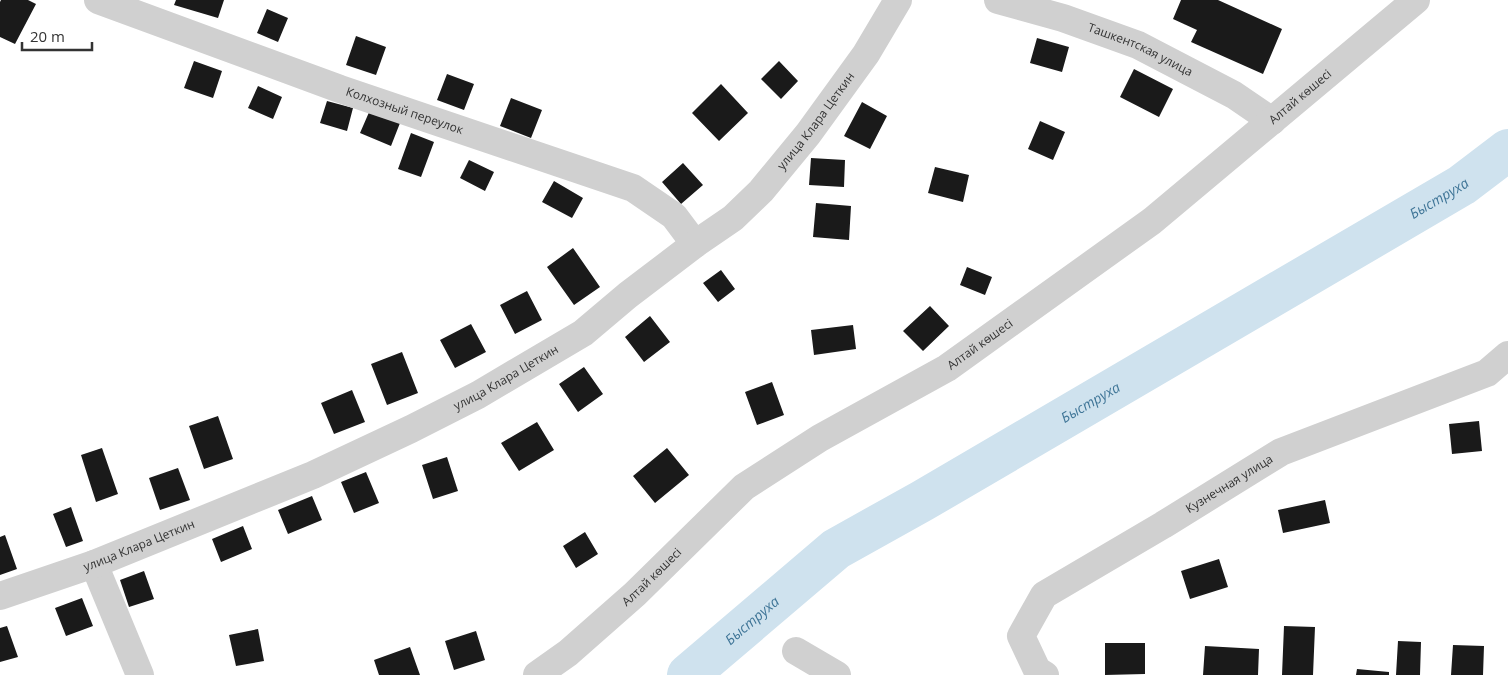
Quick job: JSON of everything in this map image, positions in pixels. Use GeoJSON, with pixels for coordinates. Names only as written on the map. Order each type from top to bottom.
{"type":"FeatureCollection","features":[{"type":"Feature","properties":{"kind":"street","name":"Колхозный переулок"},"geometry":{"type":"LineString","coordinates":[[98,0],[340,89],[633,188],[674,216],[695,244]]}},
{"type":"Feature","properties":{"kind":"street","name":"улица Клара Цеткин"},"geometry":{"type":"LineString","coordinates":[[0,596],[94,564],[313,475],[478,395],[583,332],[695,244],[733,218],[761,191],[808,134],[866,54],[898,0]]}},
{"type":"Feature","properties":{"kind":"street","name":"Ташкентская улица"},"geometry":{"type":"LineString","coordinates":[[998,0],[1063,18],[1138,46],[1234,94],[1272,121]]}},
{"type":"Feature","properties":{"kind":"street","name":"Алтай көшесі"},"geometry":{"type":"LineString","coordinates":[[537,675],[568,653],[635,594],[744,487],[820,438],[948,368],[1152,221],[1416,0]]}},
{"type":"Feature","properties":{"kind":"street","name":"Кузнечная улица"},"geometry":{"type":"LineString","coordinates":[[1045,675],[1037,670],[1021,636],[1044,595],[1163,525],[1281,452],[1487,373],[1508,355]]}},
{"type":"Feature","properties":{"kind":"street"},"geometry":{"type":"LineString","coordinates":[[94,564],[140,675]]}},
{"type":"Feature","properties":{"kind":"street"},"geometry":{"type":"LineString","coordinates":[[796,651],[837,675]]}},
{"type":"Feature","properties":{"kind":"building"},"geometry":{"type":"Polygon","coordinates":[[[1,0],[28,0],[36,4],[15,44],[0,37],[1,0]]]}},
{"type":"Feature","properties":{"kind":"building"},"geometry":{"type":"Polygon","coordinates":[[[176,0],[224,0],[218,18],[174,5],[176,0]]]}},
{"type":"Feature","properties":{"kind":"building"},"geometry":{"type":"Polygon","coordinates":[[[1181,0],[1218,0],[1282,29],[1263,74],[1191,42],[1197,30],[1173,19],[1181,0]]]}},
{"type":"Feature","properties":{"kind":"building"},"geometry":{"type":"Polygon","coordinates":[[[267,9],[288,18],[278,42],[257,33],[267,9]]]}},
{"type":"Feature","properties":{"kind":"building"},"geometry":{"type":"Polygon","coordinates":[[[356,36],[386,47],[376,75],[346,65],[356,36]]]}},
{"type":"Feature","properties":{"kind":"building"},"geometry":{"type":"Polygon","coordinates":[[[1037,38],[1069,47],[1062,72],[1030,63],[1037,38]]]}},
{"type":"Feature","properties":{"kind":"building"},"geometry":{"type":"Polygon","coordinates":[[[194,61],[222,71],[213,98],[184,88],[194,61]]]}},
{"type":"Feature","properties":{"kind":"building"},"geometry":{"type":"Polygon","coordinates":[[[779,61],[798,81],[781,99],[761,79],[779,61]]]}},
{"type":"Feature","properties":{"kind":"building"},"geometry":{"type":"Polygon","coordinates":[[[1134,69],[1173,89],[1159,117],[1120,97],[1134,69]]]}},
{"type":"Feature","properties":{"kind":"building"},"geometry":{"type":"Polygon","coordinates":[[[447,74],[474,84],[464,110],[437,100],[447,74]]]}},
{"type":"Feature","properties":{"kind":"building"},"geometry":{"type":"Polygon","coordinates":[[[721,84],[748,113],[719,141],[692,113],[721,84]]]}},
{"type":"Feature","properties":{"kind":"building"},"geometry":{"type":"Polygon","coordinates":[[[258,86],[282,97],[273,119],[248,108],[258,86]]]}},
{"type":"Feature","properties":{"kind":"building"},"geometry":{"type":"Polygon","coordinates":[[[511,98],[542,110],[531,138],[500,126],[511,98]]]}},
{"type":"Feature","properties":{"kind":"building"},"geometry":{"type":"Polygon","coordinates":[[[327,101],[353,108],[347,131],[320,123],[327,101]]]}},
{"type":"Feature","properties":{"kind":"building"},"geometry":{"type":"Polygon","coordinates":[[[862,102],[887,116],[870,149],[844,136],[862,102]]]}},
{"type":"Feature","properties":{"kind":"building"},"geometry":{"type":"Polygon","coordinates":[[[370,110],[400,123],[391,146],[360,133],[370,110]]]}},
{"type":"Feature","properties":{"kind":"building"},"geometry":{"type":"Polygon","coordinates":[[[1040,121],[1065,132],[1053,160],[1028,149],[1040,121]]]}},
{"type":"Feature","properties":{"kind":"building"},"geometry":{"type":"Polygon","coordinates":[[[411,133],[434,142],[421,177],[398,169],[411,133]]]}},
{"type":"Feature","properties":{"kind":"building"},"geometry":{"type":"Polygon","coordinates":[[[811,158],[845,160],[844,187],[809,185],[811,158]]]}},
{"type":"Feature","properties":{"kind":"building"},"geometry":{"type":"Polygon","coordinates":[[[469,160],[494,172],[485,191],[460,178],[469,160]]]}},
{"type":"Feature","properties":{"kind":"building"},"geometry":{"type":"Polygon","coordinates":[[[683,163],[703,185],[681,204],[662,182],[683,163]]]}},
{"type":"Feature","properties":{"kind":"building"},"geometry":{"type":"Polygon","coordinates":[[[935,167],[969,175],[963,202],[928,193],[935,167]]]}},
{"type":"Feature","properties":{"kind":"building"},"geometry":{"type":"Polygon","coordinates":[[[554,181],[583,198],[572,218],[542,202],[554,181]]]}},
{"type":"Feature","properties":{"kind":"building"},"geometry":{"type":"Polygon","coordinates":[[[816,203],[851,206],[849,240],[813,237],[816,203]]]}},
{"type":"Feature","properties":{"kind":"building"},"geometry":{"type":"Polygon","coordinates":[[[573,248],[600,287],[574,305],[547,267],[573,248]]]}},
{"type":"Feature","properties":{"kind":"building"},"geometry":{"type":"Polygon","coordinates":[[[967,267],[992,277],[985,295],[960,285],[967,267]]]}},
{"type":"Feature","properties":{"kind":"building"},"geometry":{"type":"Polygon","coordinates":[[[721,270],[735,289],[718,302],[703,283],[721,270]]]}},
{"type":"Feature","properties":{"kind":"building"},"geometry":{"type":"Polygon","coordinates":[[[527,291],[542,320],[515,334],[500,305],[527,291]]]}},
{"type":"Feature","properties":{"kind":"building"},"geometry":{"type":"Polygon","coordinates":[[[930,306],[949,326],[923,351],[903,331],[930,306]]]}},
{"type":"Feature","properties":{"kind":"building"},"geometry":{"type":"Polygon","coordinates":[[[650,316],[670,342],[644,362],[625,337],[650,316]]]}},
{"type":"Feature","properties":{"kind":"building"},"geometry":{"type":"Polygon","coordinates":[[[471,324],[486,352],[455,368],[440,340],[471,324]]]}},
{"type":"Feature","properties":{"kind":"building"},"geometry":{"type":"Polygon","coordinates":[[[853,325],[856,349],[814,355],[811,330],[853,325]]]}},
{"type":"Feature","properties":{"kind":"building"},"geometry":{"type":"Polygon","coordinates":[[[402,352],[418,393],[387,405],[371,364],[402,352]]]}},
{"type":"Feature","properties":{"kind":"building"},"geometry":{"type":"Polygon","coordinates":[[[584,367],[603,394],[578,412],[559,384],[584,367]]]}},
{"type":"Feature","properties":{"kind":"building"},"geometry":{"type":"Polygon","coordinates":[[[772,382],[784,415],[757,425],[745,392],[772,382]]]}},
{"type":"Feature","properties":{"kind":"building"},"geometry":{"type":"Polygon","coordinates":[[[352,390],[365,422],[334,434],[321,403],[352,390]]]}},
{"type":"Feature","properties":{"kind":"building"},"geometry":{"type":"Polygon","coordinates":[[[218,416],[233,459],[204,469],[189,426],[218,416]]]}},
{"type":"Feature","properties":{"kind":"building"},"geometry":{"type":"Polygon","coordinates":[[[1479,421],[1482,451],[1452,454],[1449,424],[1479,421]]]}},
{"type":"Feature","properties":{"kind":"building"},"geometry":{"type":"Polygon","coordinates":[[[537,422],[554,450],[519,471],[501,443],[537,422]]]}},
{"type":"Feature","properties":{"kind":"building"},"geometry":{"type":"Polygon","coordinates":[[[102,448],[118,494],[96,502],[81,455],[102,448]]]}},
{"type":"Feature","properties":{"kind":"building"},"geometry":{"type":"Polygon","coordinates":[[[667,448],[689,475],[655,503],[633,476],[667,448]]]}},
{"type":"Feature","properties":{"kind":"building"},"geometry":{"type":"Polygon","coordinates":[[[447,457],[458,491],[433,499],[422,465],[447,457]]]}},
{"type":"Feature","properties":{"kind":"building"},"geometry":{"type":"Polygon","coordinates":[[[178,468],[190,500],[160,510],[149,478],[178,468]]]}},
{"type":"Feature","properties":{"kind":"building"},"geometry":{"type":"Polygon","coordinates":[[[366,472],[379,503],[354,513],[341,482],[366,472]]]}},
{"type":"Feature","properties":{"kind":"building"},"geometry":{"type":"Polygon","coordinates":[[[312,496],[322,520],[288,534],[278,510],[312,496]]]}},
{"type":"Feature","properties":{"kind":"building"},"geometry":{"type":"Polygon","coordinates":[[[1325,500],[1330,523],[1283,533],[1278,510],[1325,500]]]}},
{"type":"Feature","properties":{"kind":"building"},"geometry":{"type":"Polygon","coordinates":[[[71,507],[83,541],[66,547],[53,514],[71,507]]]}},
{"type":"Feature","properties":{"kind":"building"},"geometry":{"type":"Polygon","coordinates":[[[243,526],[252,549],[221,562],[212,539],[243,526]]]}},
{"type":"Feature","properties":{"kind":"building"},"geometry":{"type":"Polygon","coordinates":[[[585,532],[598,554],[576,568],[563,546],[585,532]]]}},
{"type":"Feature","properties":{"kind":"building"},"geometry":{"type":"Polygon","coordinates":[[[5,535],[17,569],[0,575],[0,537],[5,535]]]}},
{"type":"Feature","properties":{"kind":"building"},"geometry":{"type":"Polygon","coordinates":[[[1219,559],[1228,587],[1190,599],[1181,571],[1219,559]]]}},
{"type":"Feature","properties":{"kind":"building"},"geometry":{"type":"Polygon","coordinates":[[[144,571],[154,599],[129,607],[120,580],[144,571]]]}},
{"type":"Feature","properties":{"kind":"building"},"geometry":{"type":"Polygon","coordinates":[[[82,598],[93,626],[66,636],[55,608],[82,598]]]}},
{"type":"Feature","properties":{"kind":"building"},"geometry":{"type":"Polygon","coordinates":[[[7,626],[18,657],[0,662],[0,628],[7,626]]]}},
{"type":"Feature","properties":{"kind":"building"},"geometry":{"type":"Polygon","coordinates":[[[1284,626],[1315,627],[1313,675],[1282,675],[1284,626]]]}},
{"type":"Feature","properties":{"kind":"building"},"geometry":{"type":"Polygon","coordinates":[[[258,629],[264,661],[236,666],[229,635],[258,629]]]}},
{"type":"Feature","properties":{"kind":"building"},"geometry":{"type":"Polygon","coordinates":[[[476,631],[485,660],[454,670],[445,641],[476,631]]]}},
{"type":"Feature","properties":{"kind":"building"},"geometry":{"type":"Polygon","coordinates":[[[1398,641],[1421,642],[1420,675],[1396,675],[1398,641]]]}},
{"type":"Feature","properties":{"kind":"building"},"geometry":{"type":"Polygon","coordinates":[[[1105,643],[1145,643],[1145,674],[1105,675],[1105,643]]]}},
{"type":"Feature","properties":{"kind":"building"},"geometry":{"type":"Polygon","coordinates":[[[1453,645],[1484,646],[1483,675],[1451,675],[1453,645]]]}},
{"type":"Feature","properties":{"kind":"building"},"geometry":{"type":"Polygon","coordinates":[[[1205,646],[1259,649],[1258,675],[1203,675],[1205,646]]]}},
{"type":"Feature","properties":{"kind":"building"},"geometry":{"type":"Polygon","coordinates":[[[410,647],[420,675],[379,675],[374,660],[410,647]]]}},
{"type":"Feature","properties":{"kind":"building"},"geometry":{"type":"Polygon","coordinates":[[[1357,669],[1389,672],[1389,675],[1356,675],[1357,669]]]}},
{"type":"Feature","properties":{"kind":"waterway","name":"Быструха"},"geometry":{"type":"LineString","coordinates":[[688,675],[836,549],[922,501],[1462,185],[1508,150]]}}]}
